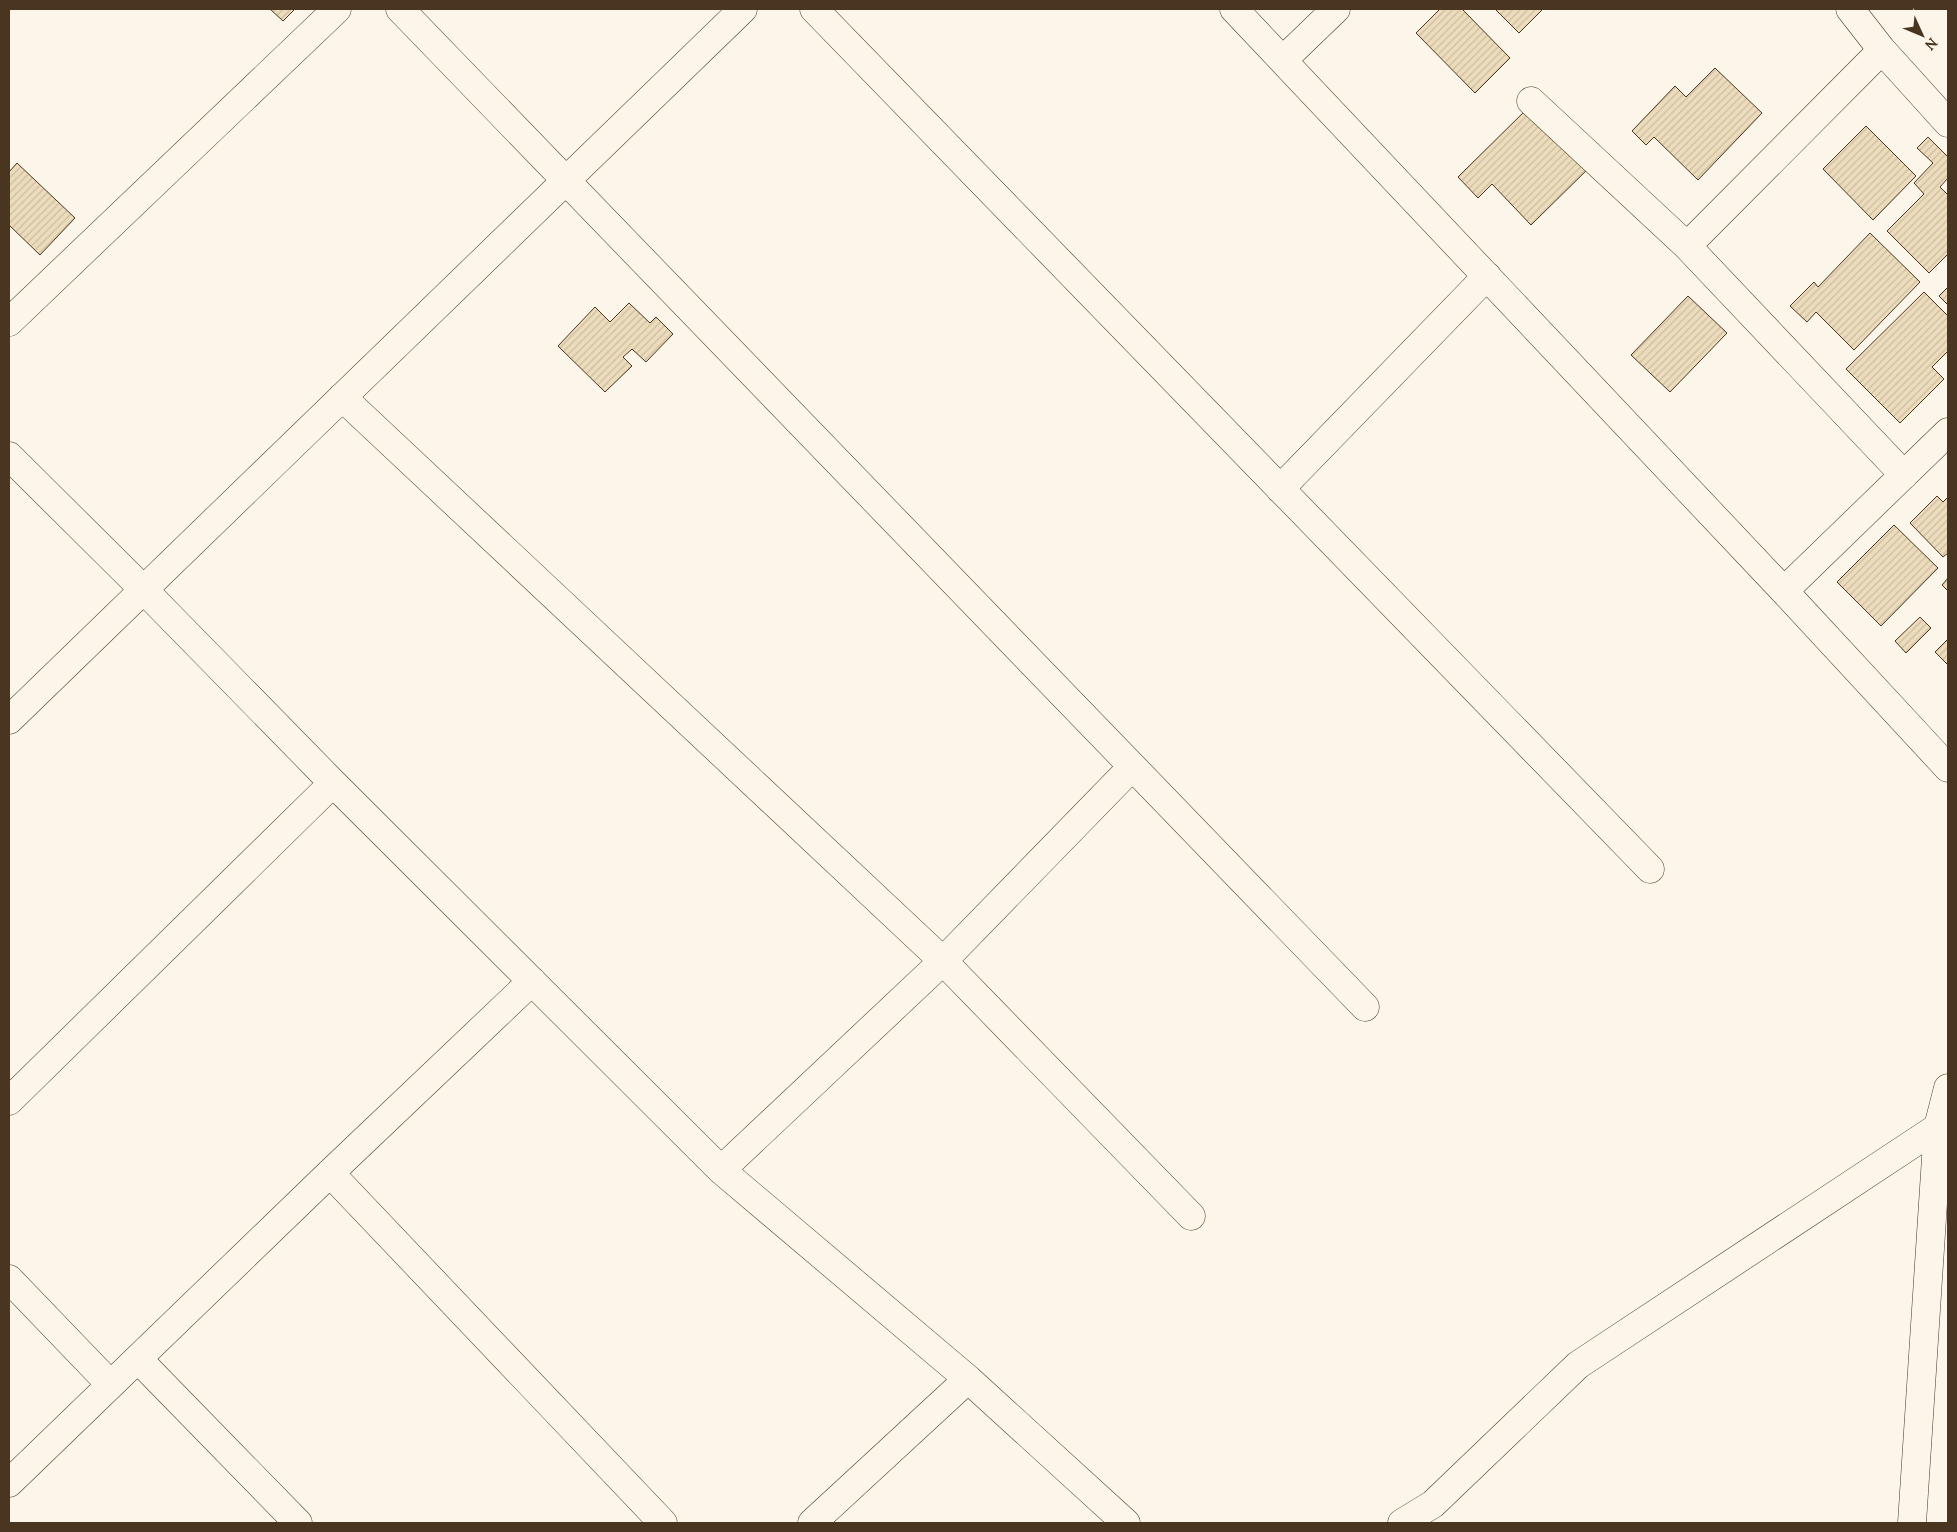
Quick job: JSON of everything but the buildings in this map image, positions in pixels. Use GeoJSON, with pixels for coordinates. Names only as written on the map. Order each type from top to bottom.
{"type":"FeatureCollection","features":[{"type":"Feature","properties":{"kind":"street"},"geometry":{"type":"LineString","coordinates":[[9,322],[337,9]]}},
{"type":"Feature","properties":{"kind":"street"},"geometry":{"type":"LineString","coordinates":[[400,9],[1365,1007]]}},
{"type":"Feature","properties":{"kind":"street"},"geometry":{"type":"LineString","coordinates":[[9,720],[743,9]]}},
{"type":"Feature","properties":{"kind":"street"},"geometry":{"type":"LineString","coordinates":[[814,9],[1650,869]]}},
{"type":"Feature","properties":{"kind":"street"},"geometry":{"type":"LineString","coordinates":[[1234,9],[1784,591],[1948,768]]}},
{"type":"Feature","properties":{"kind":"street"},"geometry":{"type":"LineString","coordinates":[[1283,60],[1336,9]]}},
{"type":"Feature","properties":{"kind":"street"},"geometry":{"type":"LineString","coordinates":[[1850,9],[1882,50],[1948,123]]}},
{"type":"Feature","properties":{"kind":"street"},"geometry":{"type":"LineString","coordinates":[[1687,246],[1882,50]]}},
{"type":"Feature","properties":{"kind":"street"},"geometry":{"type":"LineString","coordinates":[[1531,101],[1687,246],[1904,475]]}},
{"type":"Feature","properties":{"kind":"street"},"geometry":{"type":"LineString","coordinates":[[1280,489],[1487,276]]}},
{"type":"Feature","properties":{"kind":"street"},"geometry":{"type":"LineString","coordinates":[[342,397],[942,961],[1191,1216]]}},
{"type":"Feature","properties":{"kind":"street"},"geometry":{"type":"LineString","coordinates":[[1784,591],[1948,432]]}},
{"type":"Feature","properties":{"kind":"street"},"geometry":{"type":"LineString","coordinates":[[9,456],[721,1170],[968,1379],[1126,1523]]}},
{"type":"Feature","properties":{"kind":"street"},"geometry":{"type":"LineString","coordinates":[[721,1170],[942,961],[1132,767]]}},
{"type":"Feature","properties":{"kind":"street"},"geometry":{"type":"LineString","coordinates":[[9,1101],[333,783]]}},
{"type":"Feature","properties":{"kind":"street"},"geometry":{"type":"LineString","coordinates":[[9,1483],[532,981]]}},
{"type":"Feature","properties":{"kind":"street"},"geometry":{"type":"LineString","coordinates":[[1912,1523],[1948,1088]]}},
{"type":"Feature","properties":{"kind":"street"},"geometry":{"type":"LineString","coordinates":[[1402,1523],[1433,1504],[1578,1365],[1945,1127]]}},
{"type":"Feature","properties":{"kind":"street"},"geometry":{"type":"LineString","coordinates":[[330,1173],[662,1523]]}},
{"type":"Feature","properties":{"kind":"street"},"geometry":{"type":"LineString","coordinates":[[9,1280],[110,1384]]}},
{"type":"Feature","properties":{"kind":"street"},"geometry":{"type":"LineString","coordinates":[[138,1359],[298,1523]]}},
{"type":"Feature","properties":{"kind":"street"},"geometry":{"type":"LineString","coordinates":[[812,1523],[968,1379]]}}]}
